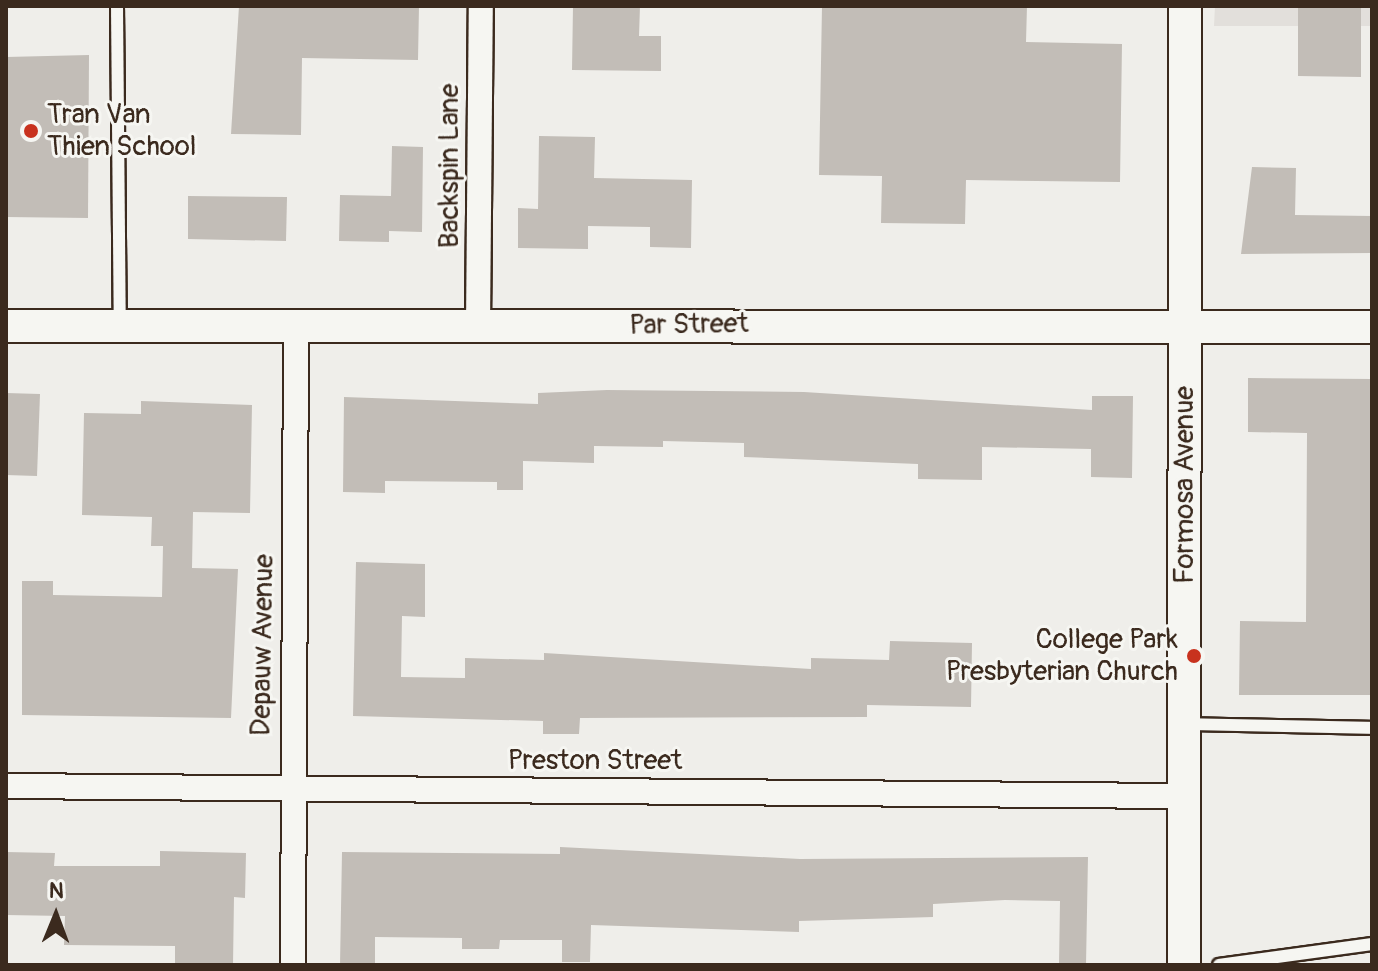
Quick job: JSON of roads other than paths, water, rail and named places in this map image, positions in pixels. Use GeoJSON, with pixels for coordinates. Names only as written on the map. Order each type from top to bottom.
{"type":"FeatureCollection","features":[{"type":"Feature","properties":{"kind":"street","name":"Backspin Lane"},"geometry":{"type":"LineString","coordinates":[[478,327],[481,6]]}},
{"type":"Feature","properties":{"kind":"street","name":"Formosa Avenue"},"geometry":{"type":"LineString","coordinates":[[1184,965],[1185,6]]}},
{"type":"Feature","properties":{"kind":"street","name":"Par Street"},"geometry":{"type":"LineString","coordinates":[[6,326],[1372,327]]}},
{"type":"Feature","properties":{"kind":"street","name":"Depauw Avenue"},"geometry":{"type":"LineString","coordinates":[[293,965],[291,789],[296,326]]}},
{"type":"Feature","properties":{"kind":"street","name":"Preston Street"},"geometry":{"type":"LineString","coordinates":[[6,786],[1184,796]]}},
{"type":"Feature","properties":{"kind":"lane"},"geometry":{"type":"LineString","coordinates":[[117,6],[120,326]]}},
{"type":"Feature","properties":{"kind":"lane"},"geometry":{"type":"LineString","coordinates":[[1185,724],[1372,728]]}},
{"type":"Feature","properties":{"kind":"lane"},"geometry":{"type":"LineString","coordinates":[[1219,965],[1372,944]]}},
{"type":"Feature","properties":{"kind":"place","name":"Tran Van Thien School"},"geometry":{"type":"Point","coordinates":[31,131]}},
{"type":"Feature","properties":{"kind":"place","name":"College Park Presbyterian Church"},"geometry":{"type":"Point","coordinates":[1194,656]}}]}
